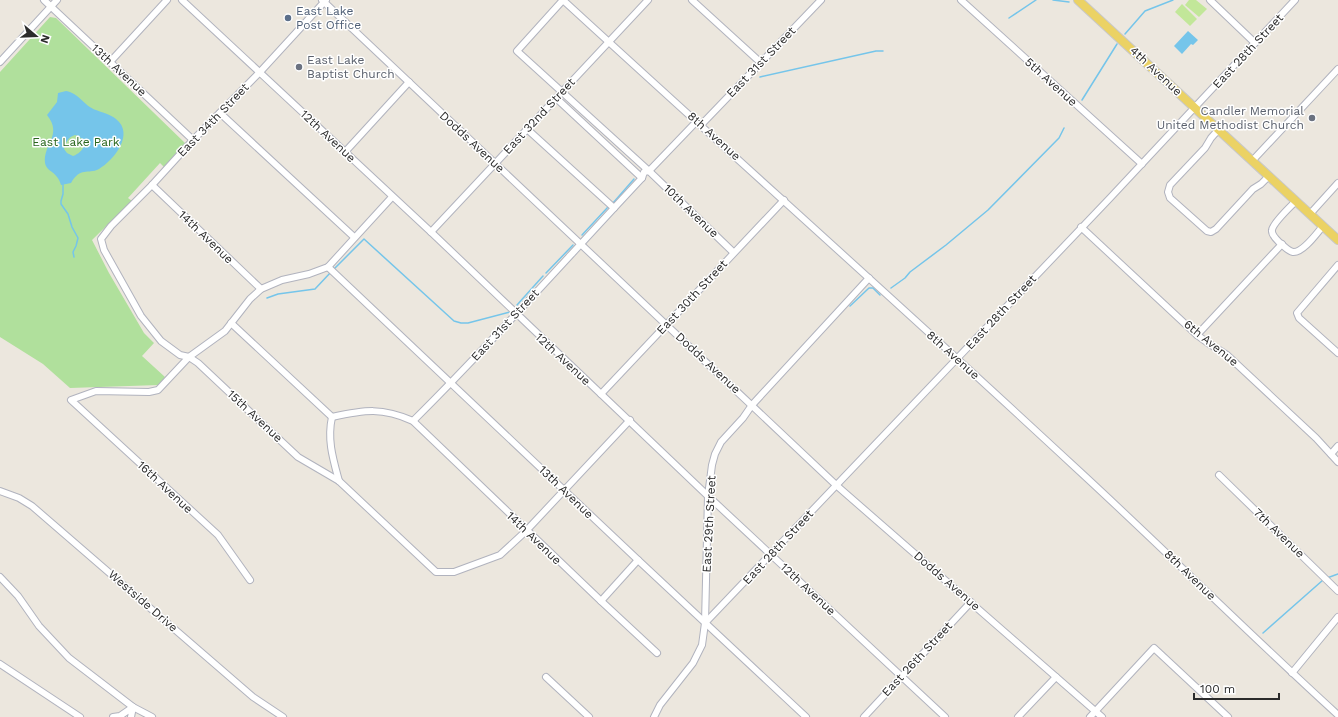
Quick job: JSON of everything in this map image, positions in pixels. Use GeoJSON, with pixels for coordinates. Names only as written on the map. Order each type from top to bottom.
{"type":"FeatureCollection","features":[{"type":"Feature","properties":{"kind":"main road","name":"4th Avenue"},"geometry":{"type":"LineString","coordinates":[[1078,0],[1338,240]]}},
{"type":"Feature","properties":{"kind":"street","name":"13th Avenue"},"geometry":{"type":"LineString","coordinates":[[44,0],[193,140]]}},
{"type":"Feature","properties":{"kind":"street"},"geometry":{"type":"LineString","coordinates":[[0,62],[57,0]]}},
{"type":"Feature","properties":{"kind":"street"},"geometry":{"type":"LineString","coordinates":[[110,62],[167,0]]}},
{"type":"Feature","properties":{"kind":"street","name":"12th Avenue"},"geometry":{"type":"LineString","coordinates":[[182,0],[431,232],[516,314],[630,420],[708,496],[945,717]]}},
{"type":"Feature","properties":{"kind":"street"},"geometry":{"type":"LineString","coordinates":[[562,92],[517,51],[563,0]]}},
{"type":"Feature","properties":{"kind":"street","name":"8th Avenue"},"geometry":{"type":"LineString","coordinates":[[563,0],[958,358],[1151,537],[1292,673],[1338,715]]}},
{"type":"Feature","properties":{"kind":"street","name":"East 32nd Street"},"geometry":{"type":"LineString","coordinates":[[431,232],[648,0]]}},
{"type":"Feature","properties":{"kind":"street"},"geometry":{"type":"LineString","coordinates":[[692,0],[760,62]]}},
{"type":"Feature","properties":{"kind":"street","name":"East 31st Street"},"geometry":{"type":"LineString","coordinates":[[413,421],[451,383],[581,244],[642,178],[644,172],[649,171],[699,123],[821,0]]}},
{"type":"Feature","properties":{"kind":"street","name":"5th Avenue"},"geometry":{"type":"LineString","coordinates":[[961,0],[1142,164]]}},
{"type":"Feature","properties":{"kind":"street"},"geometry":{"type":"LineString","coordinates":[[1210,0],[1255,43]]}},
{"type":"Feature","properties":{"kind":"street","name":"East 28th Street"},"geometry":{"type":"LineString","coordinates":[[705,624],[1142,164],[1295,0]]}},
{"type":"Feature","properties":{"kind":"street","name":"East 34th Street"},"geometry":{"type":"LineString","coordinates":[[101,240],[111,226],[260,72],[324,1]]}},
{"type":"Feature","properties":{"kind":"street","name":"Dodds Avenue"},"geometry":{"type":"LineString","coordinates":[[324,1],[494,164],[581,244],[836,485],[1102,717]]}},
{"type":"Feature","properties":{"kind":"street"},"geometry":{"type":"LineString","coordinates":[[1253,160],[1338,69]]}},
{"type":"Feature","properties":{"kind":"street"},"geometry":{"type":"LineString","coordinates":[[345,152],[409,82]]}},
{"type":"Feature","properties":{"kind":"street","name":"10th Avenue"},"geometry":{"type":"LineString","coordinates":[[562,92],[649,171],[733,252]]}},
{"type":"Feature","properties":{"kind":"street"},"geometry":{"type":"LineString","coordinates":[[556,98],[642,178]]}},
{"type":"Feature","properties":{"kind":"street"},"geometry":{"type":"LineString","coordinates":[[220,113],[354,237]]}},
{"type":"Feature","properties":{"kind":"street"},"geometry":{"type":"LineString","coordinates":[[528,129],[614,208]]}},
{"type":"Feature","properties":{"kind":"street"},"geometry":{"type":"LineString","coordinates":[[1219,129],[1211,138],[1206,148],[1170,185],[1168,192],[1170,198],[1207,231],[1211,232],[1216,229],[1253,189],[1269,176]]}},
{"type":"Feature","properties":{"kind":"street"},"geometry":{"type":"LineString","coordinates":[[1310,214],[1338,183]]}},
{"type":"Feature","properties":{"kind":"street","name":"14th Avenue"},"geometry":{"type":"LineString","coordinates":[[152,185],[261,289]]}},
{"type":"Feature","properties":{"kind":"street"},"geometry":{"type":"LineString","coordinates":[[189,358],[225,331],[250,298],[261,289],[282,280],[309,274],[328,266],[392,197]]}},
{"type":"Feature","properties":{"kind":"street","name":"East 30th Street"},"geometry":{"type":"LineString","coordinates":[[601,394],[733,252],[784,200]]}},
{"type":"Feature","properties":{"kind":"street"},"geometry":{"type":"LineString","coordinates":[[1296,200],[1275,224],[1272,230],[1273,234],[1282,244],[1294,252],[1304,248],[1323,226]]}},
{"type":"Feature","properties":{"kind":"street","name":"6th Avenue"},"geometry":{"type":"LineString","coordinates":[[1081,227],[1197,335],[1227,355],[1316,438],[1338,462]]}},
{"type":"Feature","properties":{"kind":"street","name":"15th Avenue"},"geometry":{"type":"LineString","coordinates":[[101,240],[104,250],[141,316],[161,341],[180,355],[198,363],[298,457],[339,481],[436,572],[454,572],[500,555],[526,531]]}},
{"type":"Feature","properties":{"kind":"street"},"geometry":{"type":"LineString","coordinates":[[1197,335],[1282,244]]}},
{"type":"Feature","properties":{"kind":"street"},"geometry":{"type":"LineString","coordinates":[[1338,265],[1297,313],[1299,318],[1338,353]]}},
{"type":"Feature","properties":{"kind":"street","name":"13th Avenue"},"geometry":{"type":"LineString","coordinates":[[328,266],[705,624],[806,717]]}},
{"type":"Feature","properties":{"kind":"street","name":"East 29th Street"},"geometry":{"type":"LineString","coordinates":[[654,717],[660,705],[693,664],[702,645],[705,624],[708,496],[715,454],[721,442],[743,418],[752,405],[869,278]]}},
{"type":"Feature","properties":{"kind":"street"},"geometry":{"type":"LineString","coordinates":[[231,323],[332,417]]}},
{"type":"Feature","properties":{"kind":"street","name":"16th Avenue"},"geometry":{"type":"LineString","coordinates":[[189,358],[158,390],[149,392],[96,391],[71,400],[218,535],[250,580]]}},
{"type":"Feature","properties":{"kind":"street"},"geometry":{"type":"LineString","coordinates":[[332,417],[359,411],[378,410],[397,414],[413,421]]}},
{"type":"Feature","properties":{"kind":"street"},"geometry":{"type":"LineString","coordinates":[[332,417],[330,430],[332,455],[339,481]]}},
{"type":"Feature","properties":{"kind":"street"},"geometry":{"type":"LineString","coordinates":[[526,531],[630,420]]}},
{"type":"Feature","properties":{"kind":"street","name":"14th Avenue"},"geometry":{"type":"LineString","coordinates":[[413,421],[526,531],[600,601],[657,652]]}},
{"type":"Feature","properties":{"kind":"street"},"geometry":{"type":"LineString","coordinates":[[1331,454],[1338,446]]}},
{"type":"Feature","properties":{"kind":"street","name":"7th Avenue"},"geometry":{"type":"LineString","coordinates":[[1220,475],[1338,591]]}},
{"type":"Feature","properties":{"kind":"street","name":"Westside Drive"},"geometry":{"type":"LineString","coordinates":[[0,491],[19,498],[37,510],[253,696],[283,717]]}},
{"type":"Feature","properties":{"kind":"street"},"geometry":{"type":"LineString","coordinates":[[600,601],[638,560]]}},
{"type":"Feature","properties":{"kind":"street"},"geometry":{"type":"LineString","coordinates":[[0,577],[18,596],[39,626],[69,658],[133,707],[152,717]]}},
{"type":"Feature","properties":{"kind":"street","name":"East 26th Street"},"geometry":{"type":"LineString","coordinates":[[864,717],[971,602]]}},
{"type":"Feature","properties":{"kind":"street"},"geometry":{"type":"LineString","coordinates":[[1292,673],[1338,617]]}},
{"type":"Feature","properties":{"kind":"street"},"geometry":{"type":"LineString","coordinates":[[1090,717],[1154,648],[1228,717]]}},
{"type":"Feature","properties":{"kind":"street"},"geometry":{"type":"LineString","coordinates":[[0,664],[80,717]]}},
{"type":"Feature","properties":{"kind":"street"},"geometry":{"type":"LineString","coordinates":[[546,677],[589,717]]}},
{"type":"Feature","properties":{"kind":"street"},"geometry":{"type":"LineString","coordinates":[[1018,717],[1056,677]]}},
{"type":"Feature","properties":{"kind":"street"},"geometry":{"type":"LineString","coordinates":[[113,717],[120,716],[133,707]]}},
{"type":"Feature","properties":{"kind":"street"},"geometry":{"type":"LineString","coordinates":[[132,717],[133,707]]}},
{"type":"Feature","properties":{"kind":"green space"},"geometry":{"type":"Polygon","coordinates":[[[1189,0],[1196,0],[1207,9],[1199,17],[1185,5],[1189,0]]]}},
{"type":"Feature","properties":{"kind":"green space"},"geometry":{"type":"Polygon","coordinates":[[[1182,4],[1197,19],[1190,26],[1175,12],[1182,4]]]}},
{"type":"Feature","properties":{"kind":"green space","name":"East Lake Park"},"geometry":{"type":"Polygon","coordinates":[[[50,17],[56,18],[185,143],[164,167],[160,163],[128,198],[132,201],[92,240],[109,273],[144,333],[154,343],[142,356],[165,377],[159,385],[70,388],[43,364],[0,337],[0,72],[50,17]]]}},
{"type":"Feature","properties":{"kind":"water"},"geometry":{"type":"Polygon","coordinates":[[[1188,31],[1198,40],[1193,45],[1191,44],[1182,54],[1174,46],[1188,31]]]}},
{"type":"Feature","properties":{"kind":"water"},"geometry":{"type":"Polygon","coordinates":[[[66,91],[71,92],[88,106],[114,117],[121,125],[123,132],[123,139],[120,146],[111,160],[95,171],[78,174],[71,183],[61,185],[58,178],[45,163],[45,156],[53,134],[53,128],[47,115],[57,102],[58,93],[66,91]],[[75,135],[68,140],[64,149],[67,153],[73,156],[83,149],[84,142],[75,135]]]}},
{"type":"Feature","properties":{"kind":"waterway"},"geometry":{"type":"LineString","coordinates":[[1009,18],[1036,0]]}},
{"type":"Feature","properties":{"kind":"waterway"},"geometry":{"type":"LineString","coordinates":[[1053,0],[1069,2]]}},
{"type":"Feature","properties":{"kind":"waterway"},"geometry":{"type":"LineString","coordinates":[[1125,34],[1145,11],[1173,0]]}},
{"type":"Feature","properties":{"kind":"waterway"},"geometry":{"type":"LineString","coordinates":[[1082,100],[1117,44]]}},
{"type":"Feature","properties":{"kind":"waterway"},"geometry":{"type":"LineString","coordinates":[[760,77],[876,51],[883,51]]}},
{"type":"Feature","properties":{"kind":"waterway"},"geometry":{"type":"LineString","coordinates":[[891,288],[988,210],[1059,138],[1064,128]]}},
{"type":"Feature","properties":{"kind":"waterway"},"geometry":{"type":"LineString","coordinates":[[613,203],[634,179]]}},
{"type":"Feature","properties":{"kind":"waterway"},"geometry":{"type":"LineString","coordinates":[[63,183],[61,204],[68,214],[72,227],[78,238],[73,252],[74,257]]}},
{"type":"Feature","properties":{"kind":"waterway"},"geometry":{"type":"LineString","coordinates":[[582,235],[608,207]]}},
{"type":"Feature","properties":{"kind":"waterway"},"geometry":{"type":"LineString","coordinates":[[334,269],[364,239],[454,321],[468,323],[510,312]]}},
{"type":"Feature","properties":{"kind":"waterway"},"geometry":{"type":"LineString","coordinates":[[546,273],[573,245]]}},
{"type":"Feature","properties":{"kind":"waterway"},"geometry":{"type":"LineString","coordinates":[[267,298],[278,294],[315,289],[331,272]]}},
{"type":"Feature","properties":{"kind":"waterway"},"geometry":{"type":"LineString","coordinates":[[517,305],[543,276]]}},
{"type":"Feature","properties":{"kind":"waterway"},"geometry":{"type":"LineString","coordinates":[[850,306],[869,288],[873,288],[880,295]]}},
{"type":"Feature","properties":{"kind":"waterway"},"geometry":{"type":"LineString","coordinates":[[1327,578],[1338,574]]}},
{"type":"Feature","properties":{"kind":"waterway"},"geometry":{"type":"LineString","coordinates":[[1263,633],[1323,580]]}},
{"type":"Feature","properties":{"kind":"place","name":"East Lake Post Office"},"geometry":{"type":"Point","coordinates":[288,18]}},
{"type":"Feature","properties":{"kind":"place","name":"East Lake Baptist Church"},"geometry":{"type":"Point","coordinates":[299,67]}},
{"type":"Feature","properties":{"kind":"place","name":"Candler Memorial United Methodist Church"},"geometry":{"type":"Point","coordinates":[1312,118]}}]}
